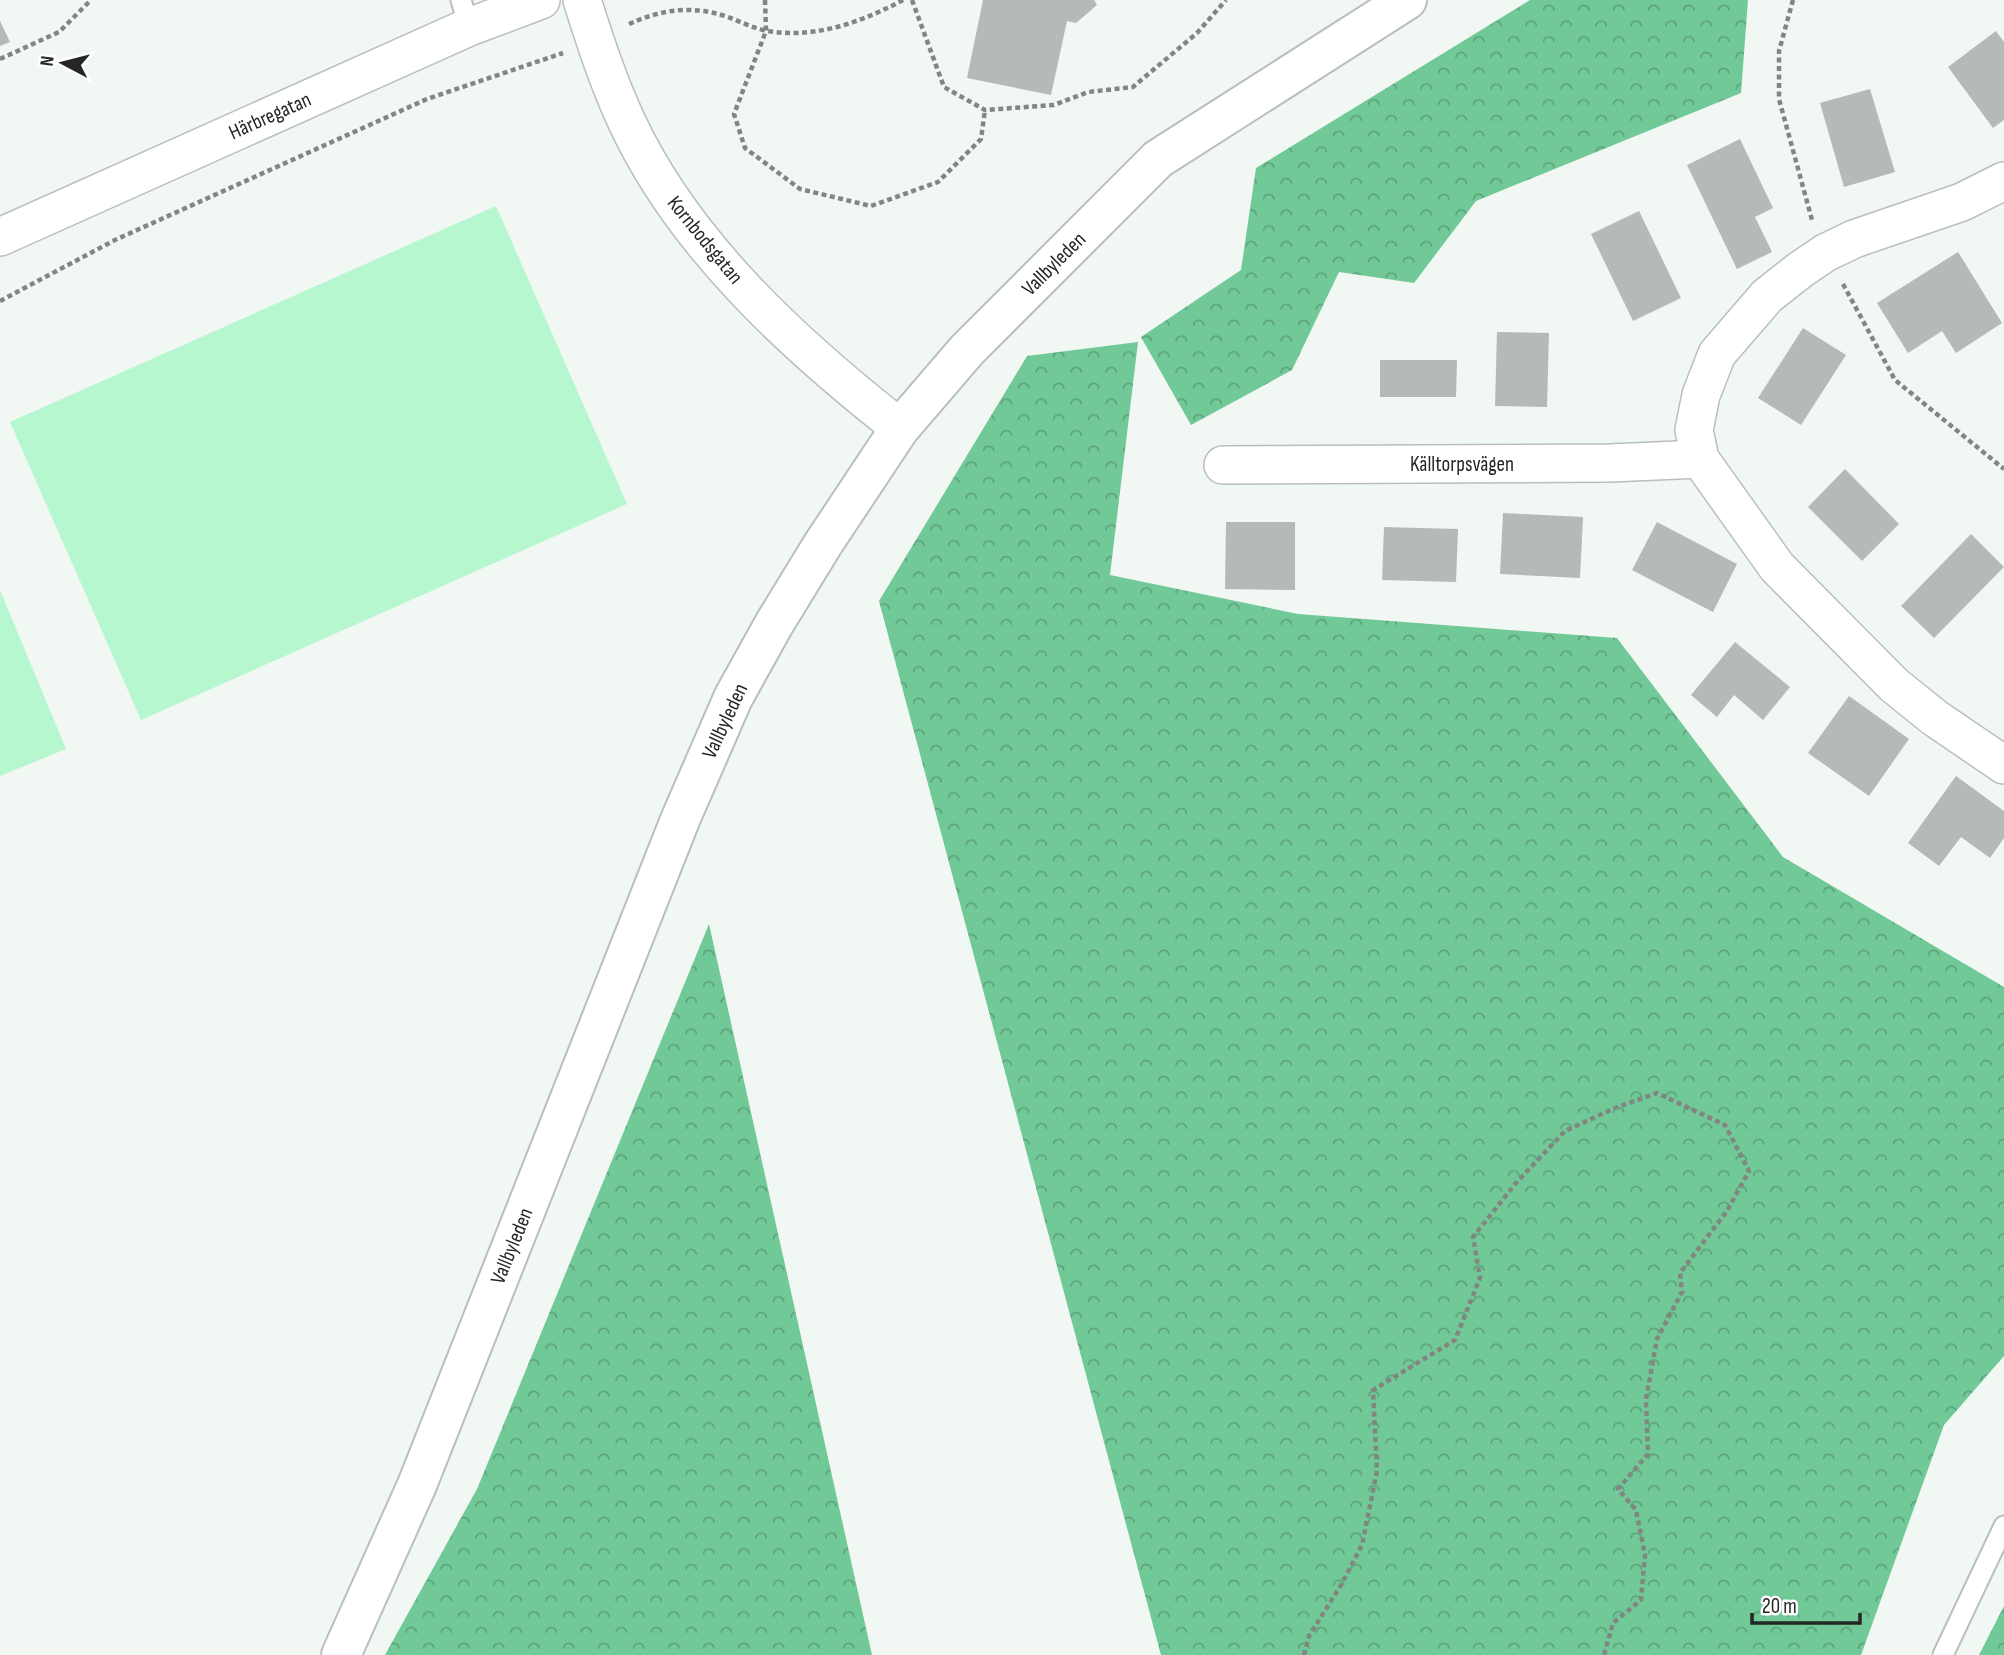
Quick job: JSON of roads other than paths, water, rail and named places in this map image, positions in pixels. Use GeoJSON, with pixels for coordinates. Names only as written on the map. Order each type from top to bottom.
{"type":"FeatureCollection","features":[{"type":"Feature","properties":{"kind":"main road","name":"Vallbyleden"},"geometry":{"type":"LineString","coordinates":[[341,1655],[417,1485],[680,820],[733,698],[774,624],[900,428],[967,350],[1158,159],[1407,0]]}},
{"type":"Feature","properties":{"kind":"street","name":"Härbregatan"},"geometry":{"type":"LineString","coordinates":[[0,237],[465,14],[541,0]]}},
{"type":"Feature","properties":{"kind":"street","name":"Kornbodsgatan"},"geometry":{"type":"LineString","coordinates":[[582,0],[608,80],[627,123],[664,190],[709,250],[773,317],[859,396],[900,428]]}},
{"type":"Feature","properties":{"kind":"street"},"geometry":{"type":"LineString","coordinates":[[2004,181],[1962,202],[1854,239],[1825,253],[1767,296],[1717,354],[1700,395],[1694,430],[1700,459],[1777,566],[1894,684],[1935,718],[2004,765]]}},
{"type":"Feature","properties":{"kind":"street","name":"Källtorpsvägen"},"geometry":{"type":"LineString","coordinates":[[1223,465],[1610,463],[1700,459]]}},
{"type":"Feature","properties":{"kind":"lane"},"geometry":{"type":"LineString","coordinates":[[1943,1655],[2004,1526]]}}]}
